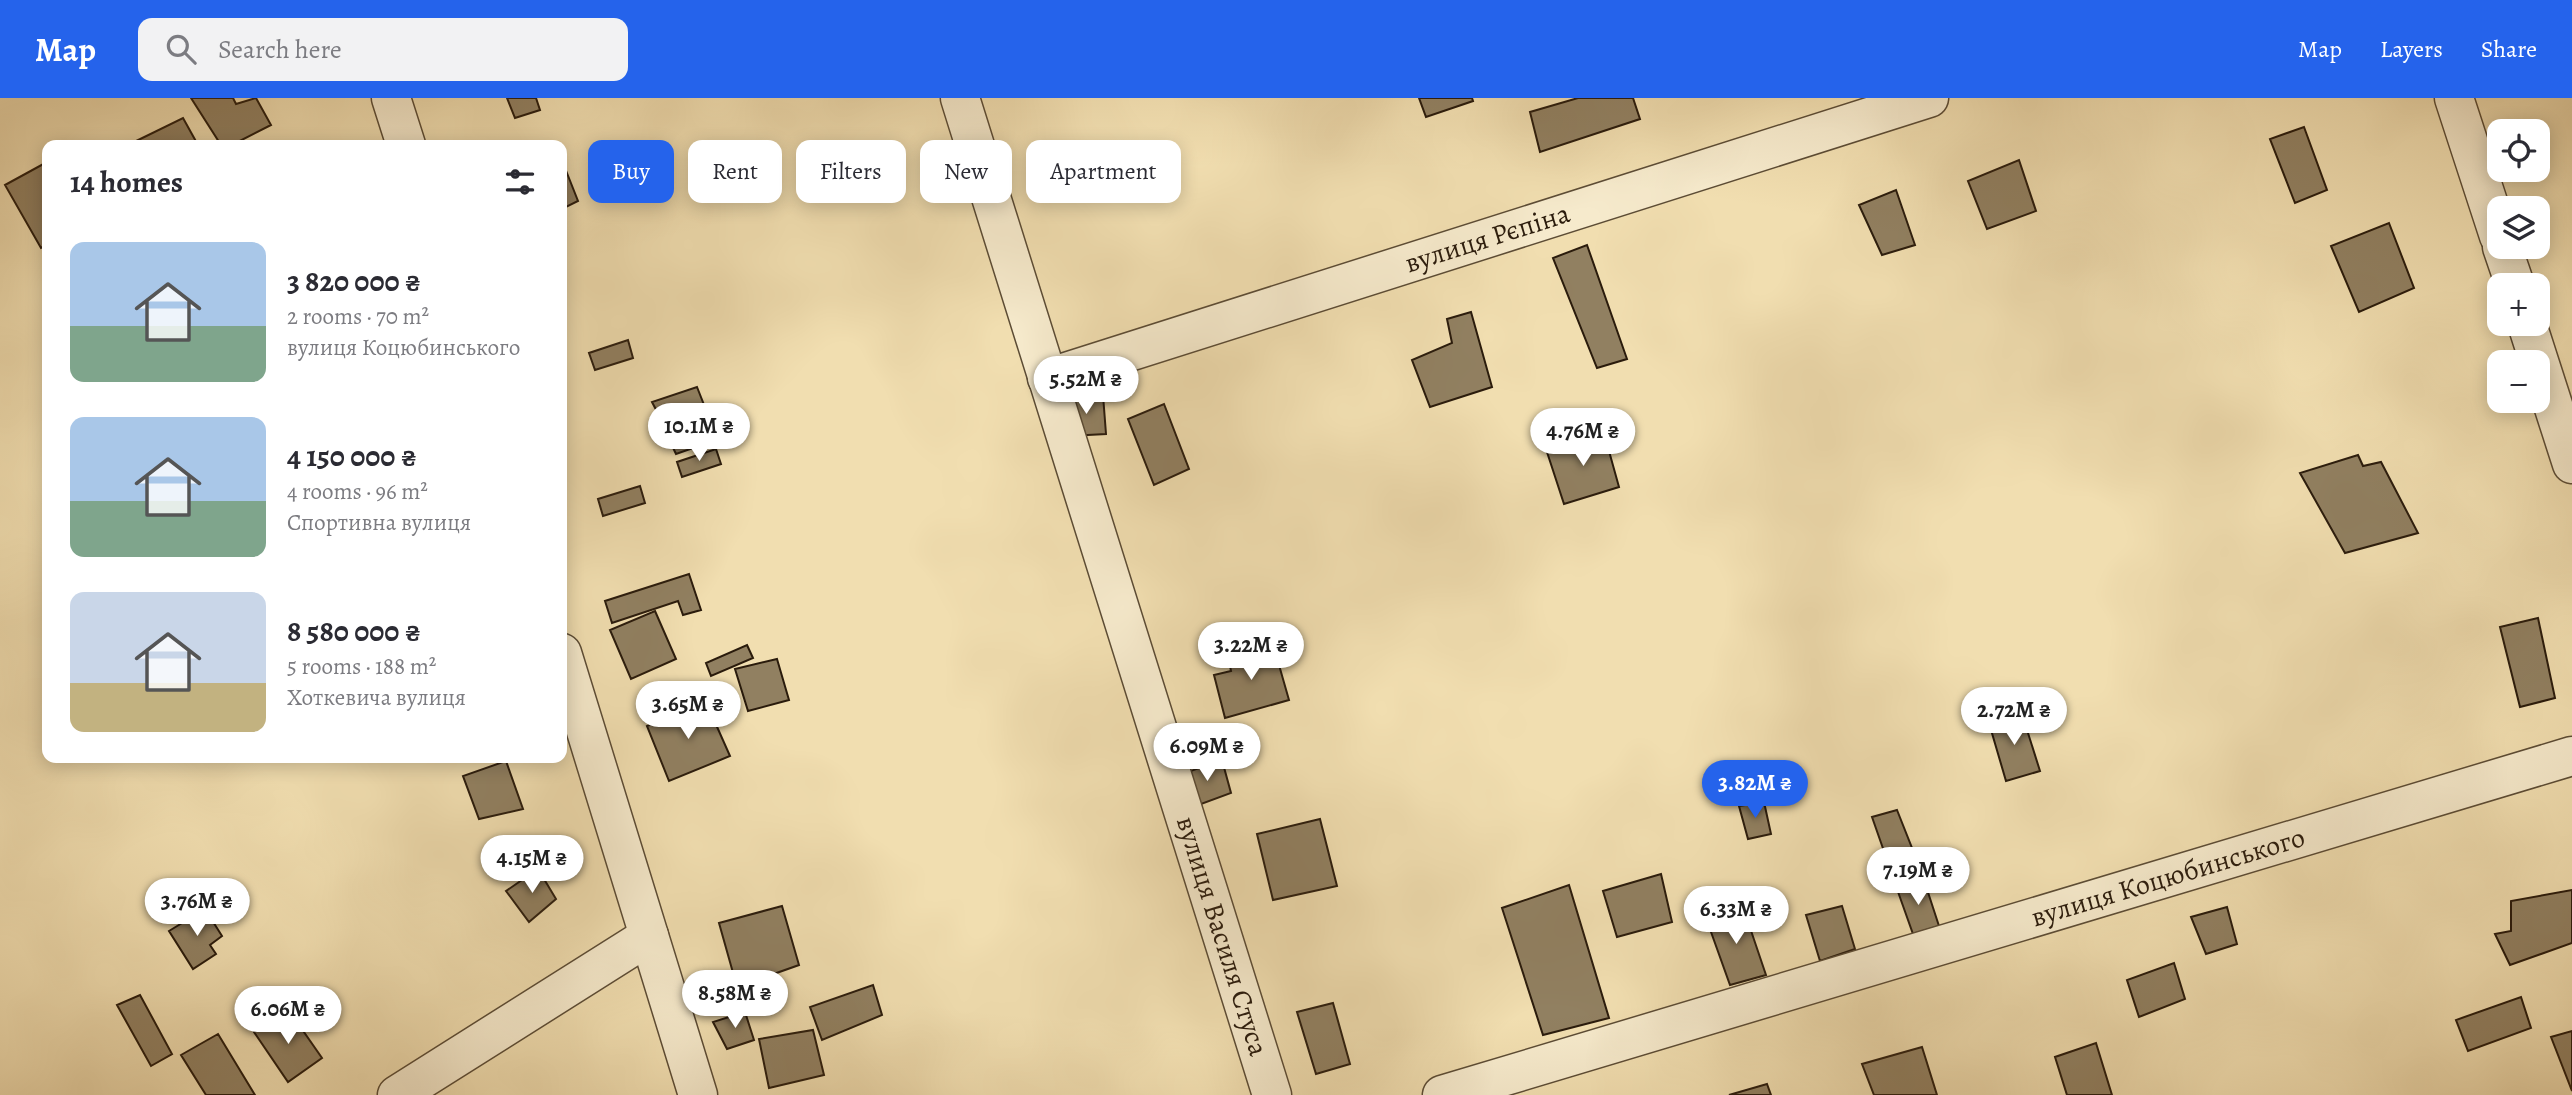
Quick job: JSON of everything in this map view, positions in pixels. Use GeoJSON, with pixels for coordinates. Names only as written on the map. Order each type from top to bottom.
{"type":"FeatureCollection","features":[{"type":"Feature","properties":{"kind":"street"},"geometry":{"type":"LineString","coordinates":[[391,98],[404,140]]}},
{"type":"Feature","properties":{"kind":"street","name":"вулиця Василя Стуса"},"geometry":{"type":"LineString","coordinates":[[960,98],[1272,1095]]}},
{"type":"Feature","properties":{"kind":"street","name":"вулиця Рєпіна"},"geometry":{"type":"LineString","coordinates":[[1047,378],[1929,98]]}},
{"type":"Feature","properties":{"kind":"street"},"geometry":{"type":"LineString","coordinates":[[2455,98],[2487,198]]}},
{"type":"Feature","properties":{"kind":"street"},"geometry":{"type":"LineString","coordinates":[[2531,336],[2572,464]]}},
{"type":"Feature","properties":{"kind":"street"},"geometry":{"type":"LineString","coordinates":[[567,669],[698,1095]]}},
{"type":"Feature","properties":{"kind":"street","name":"вулиця Коцюбинського"},"geometry":{"type":"LineString","coordinates":[[1443,1095],[2572,756]]}},
{"type":"Feature","properties":{"kind":"street"},"geometry":{"type":"LineString","coordinates":[[397,1095],[649,936]]}},
{"type":"Feature","properties":{"kind":"building"},"geometry":{"type":"Polygon","coordinates":[[[191,98],[233,98],[236,104],[256,98],[271,125],[242,140],[218,140],[191,98]]]}},
{"type":"Feature","properties":{"kind":"building"},"geometry":{"type":"Polygon","coordinates":[[[507,98],[536,98],[540,110],[515,118],[507,98]]]}},
{"type":"Feature","properties":{"kind":"building"},"geometry":{"type":"Polygon","coordinates":[[[1419,98],[1472,98],[1473,101],[1426,117],[1419,98]]]}},
{"type":"Feature","properties":{"kind":"building"},"geometry":{"type":"Polygon","coordinates":[[[1578,98],[1633,98],[1640,119],[1540,152],[1530,112],[1578,98]]]}},
{"type":"Feature","properties":{"kind":"building"},"geometry":{"type":"Polygon","coordinates":[[[183,118],[195,140],[138,140],[183,118]]]}},
{"type":"Feature","properties":{"kind":"building"},"geometry":{"type":"Polygon","coordinates":[[[2304,127],[2327,190],[2295,203],[2270,139],[2304,127]]]}},
{"type":"Feature","properties":{"kind":"building"},"geometry":{"type":"Polygon","coordinates":[[[2019,160],[2036,211],[1987,229],[1968,181],[2019,160]]]}},
{"type":"Feature","properties":{"kind":"building"},"geometry":{"type":"Polygon","coordinates":[[[42,165],[42,248],[41,248],[5,185],[42,165]]]}},
{"type":"Feature","properties":{"kind":"building"},"geometry":{"type":"Polygon","coordinates":[[[567,173],[578,201],[567,206],[567,173]]]}},
{"type":"Feature","properties":{"kind":"building"},"geometry":{"type":"Polygon","coordinates":[[[1896,190],[1915,245],[1882,255],[1859,205],[1896,190]]]}},
{"type":"Feature","properties":{"kind":"building"},"geometry":{"type":"Polygon","coordinates":[[[2389,223],[2414,288],[2359,312],[2331,246],[2389,223]]]}},
{"type":"Feature","properties":{"kind":"building"},"geometry":{"type":"Polygon","coordinates":[[[1587,245],[1627,359],[1597,368],[1553,258],[1587,245]]]}},
{"type":"Feature","properties":{"kind":"building"},"geometry":{"type":"Polygon","coordinates":[[[1471,312],[1492,387],[1430,407],[1412,360],[1452,343],[1447,319],[1471,312]]]}},
{"type":"Feature","properties":{"kind":"building"},"geometry":{"type":"Polygon","coordinates":[[[628,340],[633,358],[595,370],[589,353],[628,340]]]}},
{"type":"Feature","properties":{"kind":"building"},"geometry":{"type":"Polygon","coordinates":[[[697,387],[706,410],[664,425],[652,402],[697,387]]]}},
{"type":"Feature","properties":{"kind":"building"},"geometry":{"type":"Polygon","coordinates":[[[1103,395],[1106,434],[1069,436],[1067,399],[1103,395]]]}},
{"type":"Feature","properties":{"kind":"building"},"geometry":{"type":"Polygon","coordinates":[[[1164,404],[1189,469],[1154,485],[1128,419],[1164,404]]]}},
{"type":"Feature","properties":{"kind":"building"},"geometry":{"type":"Polygon","coordinates":[[[712,423],[719,439],[676,454],[668,437],[712,423]]]}},
{"type":"Feature","properties":{"kind":"building"},"geometry":{"type":"Polygon","coordinates":[[[1604,433],[1619,487],[1564,504],[1546,449],[1604,433]]]}},
{"type":"Feature","properties":{"kind":"building"},"geometry":{"type":"Polygon","coordinates":[[[716,449],[721,464],[682,477],[677,462],[716,449]]]}},
{"type":"Feature","properties":{"kind":"building"},"geometry":{"type":"Polygon","coordinates":[[[2358,455],[2363,466],[2381,462],[2418,533],[2345,553],[2300,473],[2358,455]]]}},
{"type":"Feature","properties":{"kind":"building"},"geometry":{"type":"Polygon","coordinates":[[[640,486],[645,503],[603,516],[598,499],[640,486]]]}},
{"type":"Feature","properties":{"kind":"building"},"geometry":{"type":"Polygon","coordinates":[[[689,574],[701,610],[683,615],[678,601],[612,623],[605,601],[689,574]]]}},
{"type":"Feature","properties":{"kind":"building"},"geometry":{"type":"Polygon","coordinates":[[[655,611],[676,659],[631,679],[610,630],[655,611]]]}},
{"type":"Feature","properties":{"kind":"building"},"geometry":{"type":"Polygon","coordinates":[[[2538,618],[2555,698],[2520,707],[2500,627],[2538,618]]]}},
{"type":"Feature","properties":{"kind":"building"},"geometry":{"type":"Polygon","coordinates":[[[1273,644],[1289,700],[1225,718],[1214,675],[1231,671],[1228,656],[1273,644]]]}},
{"type":"Feature","properties":{"kind":"building"},"geometry":{"type":"Polygon","coordinates":[[[747,645],[753,658],[711,676],[706,663],[747,645]]]}},
{"type":"Feature","properties":{"kind":"building"},"geometry":{"type":"Polygon","coordinates":[[[777,659],[789,700],[748,711],[735,669],[777,659]]]}},
{"type":"Feature","properties":{"kind":"building"},"geometry":{"type":"Polygon","coordinates":[[[706,702],[730,756],[669,781],[647,726],[706,702]]]}},
{"type":"Feature","properties":{"kind":"building"},"geometry":{"type":"Polygon","coordinates":[[[2022,714],[2040,771],[2006,781],[1989,723],[2022,714]]]}},
{"type":"Feature","properties":{"kind":"building"},"geometry":{"type":"Polygon","coordinates":[[[1222,760],[1231,793],[1193,807],[1182,774],[1222,760]]]}},
{"type":"Feature","properties":{"kind":"building"},"geometry":{"type":"Polygon","coordinates":[[[507,763],[523,809],[479,819],[463,776],[507,763]]]}},
{"type":"Feature","properties":{"kind":"building"},"geometry":{"type":"Polygon","coordinates":[[[1764,802],[1771,834],[1748,839],[1739,806],[1764,802]]]}},
{"type":"Feature","properties":{"kind":"building"},"geometry":{"type":"Polygon","coordinates":[[[1897,810],[1912,848],[1886,857],[1872,817],[1897,810]]]}},
{"type":"Feature","properties":{"kind":"building"},"geometry":{"type":"Polygon","coordinates":[[[1320,819],[1337,886],[1273,900],[1257,834],[1320,819]]]}},
{"type":"Feature","properties":{"kind":"building"},"geometry":{"type":"Polygon","coordinates":[[[538,869],[556,899],[529,922],[506,891],[538,869]]]}},
{"type":"Feature","properties":{"kind":"building"},"geometry":{"type":"Polygon","coordinates":[[[1661,874],[1672,922],[1617,937],[1603,891],[1661,874]]]}},
{"type":"Feature","properties":{"kind":"building"},"geometry":{"type":"Polygon","coordinates":[[[1924,880],[1939,926],[1913,934],[1897,889],[1924,880]]]}},
{"type":"Feature","properties":{"kind":"building"},"geometry":{"type":"Polygon","coordinates":[[[1569,885],[1609,1018],[1543,1035],[1502,908],[1569,885]]]}},
{"type":"Feature","properties":{"kind":"building"},"geometry":{"type":"Polygon","coordinates":[[[2572,890],[2572,943],[2510,965],[2495,934],[2511,931],[2511,901],[2572,890]]]}},
{"type":"Feature","properties":{"kind":"building"},"geometry":{"type":"Polygon","coordinates":[[[782,906],[799,965],[737,987],[719,923],[782,906]]]}},
{"type":"Feature","properties":{"kind":"building"},"geometry":{"type":"Polygon","coordinates":[[[1842,906],[1855,949],[1820,961],[1806,915],[1842,906]]]}},
{"type":"Feature","properties":{"kind":"building"},"geometry":{"type":"Polygon","coordinates":[[[1743,907],[1766,975],[1730,985],[1706,918],[1743,907]]]}},
{"type":"Feature","properties":{"kind":"building"},"geometry":{"type":"Polygon","coordinates":[[[2227,907],[2237,944],[2206,954],[2191,917],[2227,907]]]}},
{"type":"Feature","properties":{"kind":"building"},"geometry":{"type":"Polygon","coordinates":[[[205,909],[222,936],[210,945],[216,954],[193,969],[169,931],[205,909]]]}},
{"type":"Feature","properties":{"kind":"building"},"geometry":{"type":"Polygon","coordinates":[[[2174,963],[2185,999],[2139,1017],[2127,980],[2174,963]]]}},
{"type":"Feature","properties":{"kind":"building"},"geometry":{"type":"Polygon","coordinates":[[[873,985],[882,1015],[822,1040],[810,1007],[873,985]]]}},
{"type":"Feature","properties":{"kind":"building"},"geometry":{"type":"Polygon","coordinates":[[[140,995],[172,1054],[151,1066],[117,1005],[140,995]]]}},
{"type":"Feature","properties":{"kind":"building"},"geometry":{"type":"Polygon","coordinates":[[[2521,997],[2531,1028],[2468,1051],[2456,1020],[2521,997]]]}},
{"type":"Feature","properties":{"kind":"building"},"geometry":{"type":"Polygon","coordinates":[[[1333,1003],[1350,1064],[1316,1074],[1297,1012],[1333,1003]]]}},
{"type":"Feature","properties":{"kind":"building"},"geometry":{"type":"Polygon","coordinates":[[[290,1012],[322,1058],[288,1082],[254,1032],[290,1012]]]}},
{"type":"Feature","properties":{"kind":"building"},"geometry":{"type":"Polygon","coordinates":[[[745,1012],[754,1040],[727,1049],[713,1022],[745,1012]]]}},
{"type":"Feature","properties":{"kind":"building"},"geometry":{"type":"Polygon","coordinates":[[[813,1030],[824,1075],[769,1088],[759,1039],[813,1030]]]}},
{"type":"Feature","properties":{"kind":"building"},"geometry":{"type":"Polygon","coordinates":[[[2572,1031],[2572,1091],[2551,1037],[2572,1031]]]}},
{"type":"Feature","properties":{"kind":"building"},"geometry":{"type":"Polygon","coordinates":[[[218,1034],[255,1095],[206,1095],[181,1055],[218,1034]]]}},
{"type":"Feature","properties":{"kind":"building"},"geometry":{"type":"Polygon","coordinates":[[[2096,1043],[2112,1095],[2067,1095],[2055,1057],[2096,1043]]]}},
{"type":"Feature","properties":{"kind":"building"},"geometry":{"type":"Polygon","coordinates":[[[1922,1047],[1937,1095],[1874,1095],[1862,1064],[1922,1047]]]}},
{"type":"Feature","properties":{"kind":"building"},"geometry":{"type":"Polygon","coordinates":[[[1767,1084],[1771,1095],[1729,1095],[1767,1084]]]}}]}
